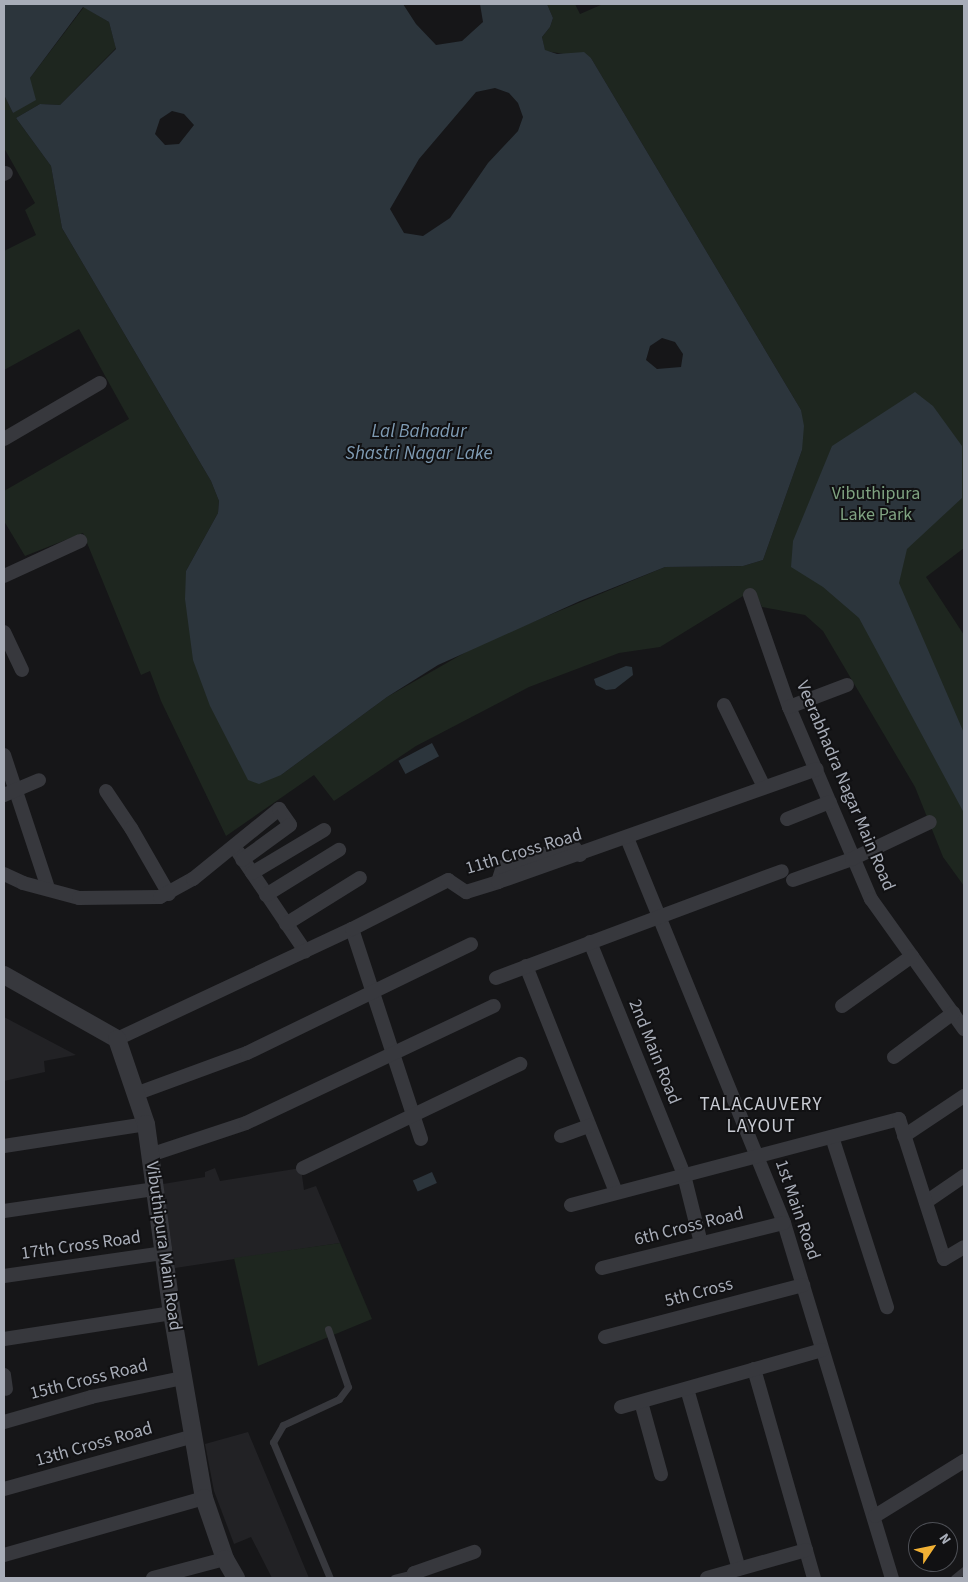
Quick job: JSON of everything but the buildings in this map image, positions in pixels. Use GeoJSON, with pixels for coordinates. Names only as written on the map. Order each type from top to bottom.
{"type":"FeatureCollection","features":[{"type":"Feature","properties":{"kind":"street"},"geometry":{"type":"LineString","coordinates":[[4,439],[100,383]]}},
{"type":"Feature","properties":{"kind":"street"},"geometry":{"type":"LineString","coordinates":[[4,576],[80,541]]}},
{"type":"Feature","properties":{"kind":"street","name":"Veerabhadra Nagar Main Road"},"geometry":{"type":"LineString","coordinates":[[750,595],[788,707],[817,769],[852,859],[870,898],[964,1029]]}},
{"type":"Feature","properties":{"kind":"street"},"geometry":{"type":"LineString","coordinates":[[4,632],[22,670]]}},
{"type":"Feature","properties":{"kind":"street"},"geometry":{"type":"LineString","coordinates":[[788,707],[847,686]]}},
{"type":"Feature","properties":{"kind":"street"},"geometry":{"type":"LineString","coordinates":[[724,705],[764,787]]}},
{"type":"Feature","properties":{"kind":"street"},"geometry":{"type":"LineString","coordinates":[[4,755],[10,793],[48,888]]}},
{"type":"Feature","properties":{"kind":"street","name":"11th Cross Road"},"geometry":{"type":"LineString","coordinates":[[117,1039],[352,929],[448,880],[466,892],[580,855],[817,769]]}},
{"type":"Feature","properties":{"kind":"street"},"geometry":{"type":"LineString","coordinates":[[10,793],[40,780]]}},
{"type":"Feature","properties":{"kind":"street"},"geometry":{"type":"LineString","coordinates":[[106,792],[169,894]]}},
{"type":"Feature","properties":{"kind":"street"},"geometry":{"type":"LineString","coordinates":[[787,818],[830,802]]}},
{"type":"Feature","properties":{"kind":"street"},"geometry":{"type":"LineString","coordinates":[[4,874],[23,883],[90,899],[154,898],[169,894],[193,879],[278,809],[290,825],[242,860]]}},
{"type":"Feature","properties":{"kind":"street"},"geometry":{"type":"LineString","coordinates":[[496,978],[660,916],[788,876],[852,859],[930,822]]}},
{"type":"Feature","properties":{"kind":"street"},"geometry":{"type":"LineString","coordinates":[[252,873],[324,830]]}},
{"type":"Feature","properties":{"kind":"street","name":"1st Main Road"},"geometry":{"type":"LineString","coordinates":[[627,838],[759,1156],[784,1223],[875,1516],[892,1578]]}},
{"type":"Feature","properties":{"kind":"street"},"geometry":{"type":"LineString","coordinates":[[233,845],[305,951]]}},
{"type":"Feature","properties":{"kind":"street"},"geometry":{"type":"LineString","coordinates":[[266,896],[339,850]]}},
{"type":"Feature","properties":{"kind":"street"},"geometry":{"type":"LineString","coordinates":[[286,924],[360,878]]}},
{"type":"Feature","properties":{"kind":"street"},"geometry":{"type":"LineString","coordinates":[[352,929],[421,1139]]}},
{"type":"Feature","properties":{"kind":"street","name":"2nd Main Road"},"geometry":{"type":"LineString","coordinates":[[590,942],[684,1175],[701,1243]]}},
{"type":"Feature","properties":{"kind":"street"},"geometry":{"type":"LineString","coordinates":[[138,1093],[247,1053],[471,944]]}},
{"type":"Feature","properties":{"kind":"street"},"geometry":{"type":"LineString","coordinates":[[842,1006],[912,956]]}},
{"type":"Feature","properties":{"kind":"street"},"geometry":{"type":"LineString","coordinates":[[526,966],[616,1192]]}},
{"type":"Feature","properties":{"kind":"street"},"geometry":{"type":"LineString","coordinates":[[4,975],[117,1039]]}},
{"type":"Feature","properties":{"kind":"street"},"geometry":{"type":"LineString","coordinates":[[150,1155],[246,1123],[494,1006]]}},
{"type":"Feature","properties":{"kind":"street"},"geometry":{"type":"LineString","coordinates":[[894,1057],[953,1013]]}},
{"type":"Feature","properties":{"kind":"street","name":"Vibuthipura Main Road"},"geometry":{"type":"LineString","coordinates":[[117,1039],[138,1093],[146,1124],[172,1314],[204,1498],[225,1558],[236,1578]]}},
{"type":"Feature","properties":{"kind":"street"},"geometry":{"type":"LineString","coordinates":[[303,1168],[520,1064]]}},
{"type":"Feature","properties":{"kind":"street"},"geometry":{"type":"LineString","coordinates":[[904,1136],[964,1096]]}},
{"type":"Feature","properties":{"kind":"street"},"geometry":{"type":"LineString","coordinates":[[571,1205],[899,1119],[944,1259],[964,1247]]}},
{"type":"Feature","properties":{"kind":"street"},"geometry":{"type":"LineString","coordinates":[[4,1146],[146,1124]]}},
{"type":"Feature","properties":{"kind":"street"},"geometry":{"type":"LineString","coordinates":[[561,1136],[589,1126]]}},
{"type":"Feature","properties":{"kind":"street"},"geometry":{"type":"LineString","coordinates":[[832,1137],[887,1307]]}},
{"type":"Feature","properties":{"kind":"street"},"geometry":{"type":"LineString","coordinates":[[926,1202],[964,1176]]}},
{"type":"Feature","properties":{"kind":"street"},"geometry":{"type":"LineString","coordinates":[[4,1210],[155,1189]]}},
{"type":"Feature","properties":{"kind":"street","name":"6th Cross Road"},"geometry":{"type":"LineString","coordinates":[[602,1268],[784,1223]]}},
{"type":"Feature","properties":{"kind":"street","name":"17th Cross Road"},"geometry":{"type":"LineString","coordinates":[[4,1276],[164,1253]]}},
{"type":"Feature","properties":{"kind":"street","name":"5th Cross"},"geometry":{"type":"LineString","coordinates":[[605,1337],[802,1285]]}},
{"type":"Feature","properties":{"kind":"street"},"geometry":{"type":"LineString","coordinates":[[4,1339],[172,1314]]}},
{"type":"Feature","properties":{"kind":"street"},"geometry":{"type":"LineString","coordinates":[[621,1407],[822,1350]]}},
{"type":"Feature","properties":{"kind":"street"},"geometry":{"type":"LineString","coordinates":[[754,1369],[814,1578]]}},
{"type":"Feature","properties":{"kind":"street","name":"15th Cross Road"},"geometry":{"type":"LineString","coordinates":[[4,1422],[91,1397],[183,1378]]}},
{"type":"Feature","properties":{"kind":"street"},"geometry":{"type":"LineString","coordinates":[[687,1388],[739,1569]]}},
{"type":"Feature","properties":{"kind":"street"},"geometry":{"type":"LineString","coordinates":[[640,1402],[661,1474]]}},
{"type":"Feature","properties":{"kind":"street","name":"13th Cross Road"},"geometry":{"type":"LineString","coordinates":[[4,1489],[194,1436]]}},
{"type":"Feature","properties":{"kind":"street"},"geometry":{"type":"LineString","coordinates":[[875,1516],[964,1461]]}},
{"type":"Feature","properties":{"kind":"street"},"geometry":{"type":"LineString","coordinates":[[4,1554],[204,1498]]}},
{"type":"Feature","properties":{"kind":"street"},"geometry":{"type":"LineString","coordinates":[[707,1578],[806,1550]]}},
{"type":"Feature","properties":{"kind":"street"},"geometry":{"type":"LineString","coordinates":[[415,1576],[474,1552]]}},
{"type":"Feature","properties":{"kind":"street"},"geometry":{"type":"LineString","coordinates":[[153,1578],[225,1558]]}},
{"type":"Feature","properties":{"kind":"lane"},"geometry":{"type":"LineString","coordinates":[[328,1329],[348,1388],[339,1399],[283,1425],[273,1442],[330,1578]]}},
{"type":"Feature","properties":{"kind":"lane"},"geometry":{"type":"LineString","coordinates":[[954,1578],[964,1570]]}},
{"type":"Feature","properties":{"kind":"lane"},"geometry":{"type":"LineString","coordinates":[[394,1578],[415,1576]]}},
{"type":"Feature","properties":{"kind":"shaded area"},"geometry":{"type":"Polygon","coordinates":[[[4,1017],[76,1055],[44,1061],[45,1072],[4,1081],[4,1017]]]}},
{"type":"Feature","properties":{"kind":"shaded area"},"geometry":{"type":"Polygon","coordinates":[[[215,1168],[220,1181],[301,1168],[304,1190],[316,1186],[340,1243],[175,1268],[163,1184],[205,1177],[205,1172],[215,1168]]]}},
{"type":"Feature","properties":{"kind":"shaded area"},"geometry":{"type":"Polygon","coordinates":[[[248,1432],[309,1578],[272,1578],[251,1537],[234,1544],[214,1491],[205,1444],[248,1432]]]}},
{"type":"Feature","properties":{"kind":"green space","name":"Vibuthipura Lake Park"},"geometry":{"type":"Polygon","coordinates":[[[547,4],[575,4],[580,14],[603,4],[964,4],[964,548],[926,577],[964,635],[964,886],[943,857],[915,787],[823,631],[805,615],[762,607],[756,594],[743,596],[660,647],[619,653],[529,687],[416,746],[334,801],[314,775],[226,836],[161,701],[150,671],[141,675],[83,533],[25,556],[4,521],[4,491],[129,419],[79,329],[4,370],[4,251],[36,235],[25,210],[35,203],[4,148],[4,95],[13,113],[30,78],[84,7],[109,22],[116,48],[60,105],[40,104],[16,118],[51,166],[62,228],[211,481],[219,501],[218,513],[186,571],[281,775],[387,697],[480,644],[665,567],[743,566],[763,560],[802,450],[801,410],[591,58],[545,51],[542,37],[550,27],[553,18],[547,4]]]}},
{"type":"Feature","properties":{"kind":"green space"},"geometry":{"type":"Polygon","coordinates":[[[340,1243],[372,1319],[258,1366],[234,1258],[340,1243]]]}},
{"type":"Feature","properties":{"kind":"water","name":"Lal Bahadur Shastri Nagar Lake"},"geometry":{"type":"Polygon","coordinates":[[[4,4],[403,4],[416,24],[436,45],[462,41],[483,22],[480,4],[547,4],[553,18],[550,27],[542,37],[545,50],[557,54],[584,52],[591,58],[801,410],[804,426],[802,450],[763,560],[743,566],[665,567],[580,601],[438,665],[387,697],[281,775],[259,784],[248,780],[210,706],[193,660],[185,599],[186,571],[218,513],[219,501],[211,481],[62,228],[51,166],[16,118],[40,104],[60,105],[116,49],[109,22],[83,7],[30,78],[36,100],[13,113],[4,95],[4,4]],[[495,88],[476,92],[419,159],[390,209],[404,233],[423,236],[450,218],[488,163],[518,131],[523,117],[518,103],[509,93],[495,88]],[[172,111],[160,119],[155,134],[165,145],[179,144],[194,125],[184,114],[172,111]],[[662,338],[650,346],[646,360],[657,369],[681,367],[683,354],[675,342],[662,338]]]}},
{"type":"Feature","properties":{"kind":"water"},"geometry":{"type":"Polygon","coordinates":[[[915,392],[933,406],[962,446],[962,498],[907,549],[899,583],[964,733],[964,813],[859,618],[823,587],[791,567],[793,541],[832,446],[915,392]]]}},
{"type":"Feature","properties":{"kind":"water"},"geometry":{"type":"Polygon","coordinates":[[[626,666],[632,667],[633,675],[615,689],[606,690],[596,685],[594,679],[626,666]]]}},
{"type":"Feature","properties":{"kind":"water"},"geometry":{"type":"Polygon","coordinates":[[[432,743],[439,756],[405,774],[398,761],[432,743]]]}},
{"type":"Feature","properties":{"kind":"water"},"geometry":{"type":"Polygon","coordinates":[[[432,1172],[437,1183],[418,1192],[413,1181],[432,1172]]]}},
{"type":"Feature","properties":{"kind":"district","name":"TALACAUVERY LAYOUT"},"geometry":{"type":"Point","coordinates":[761,1116]}}]}
